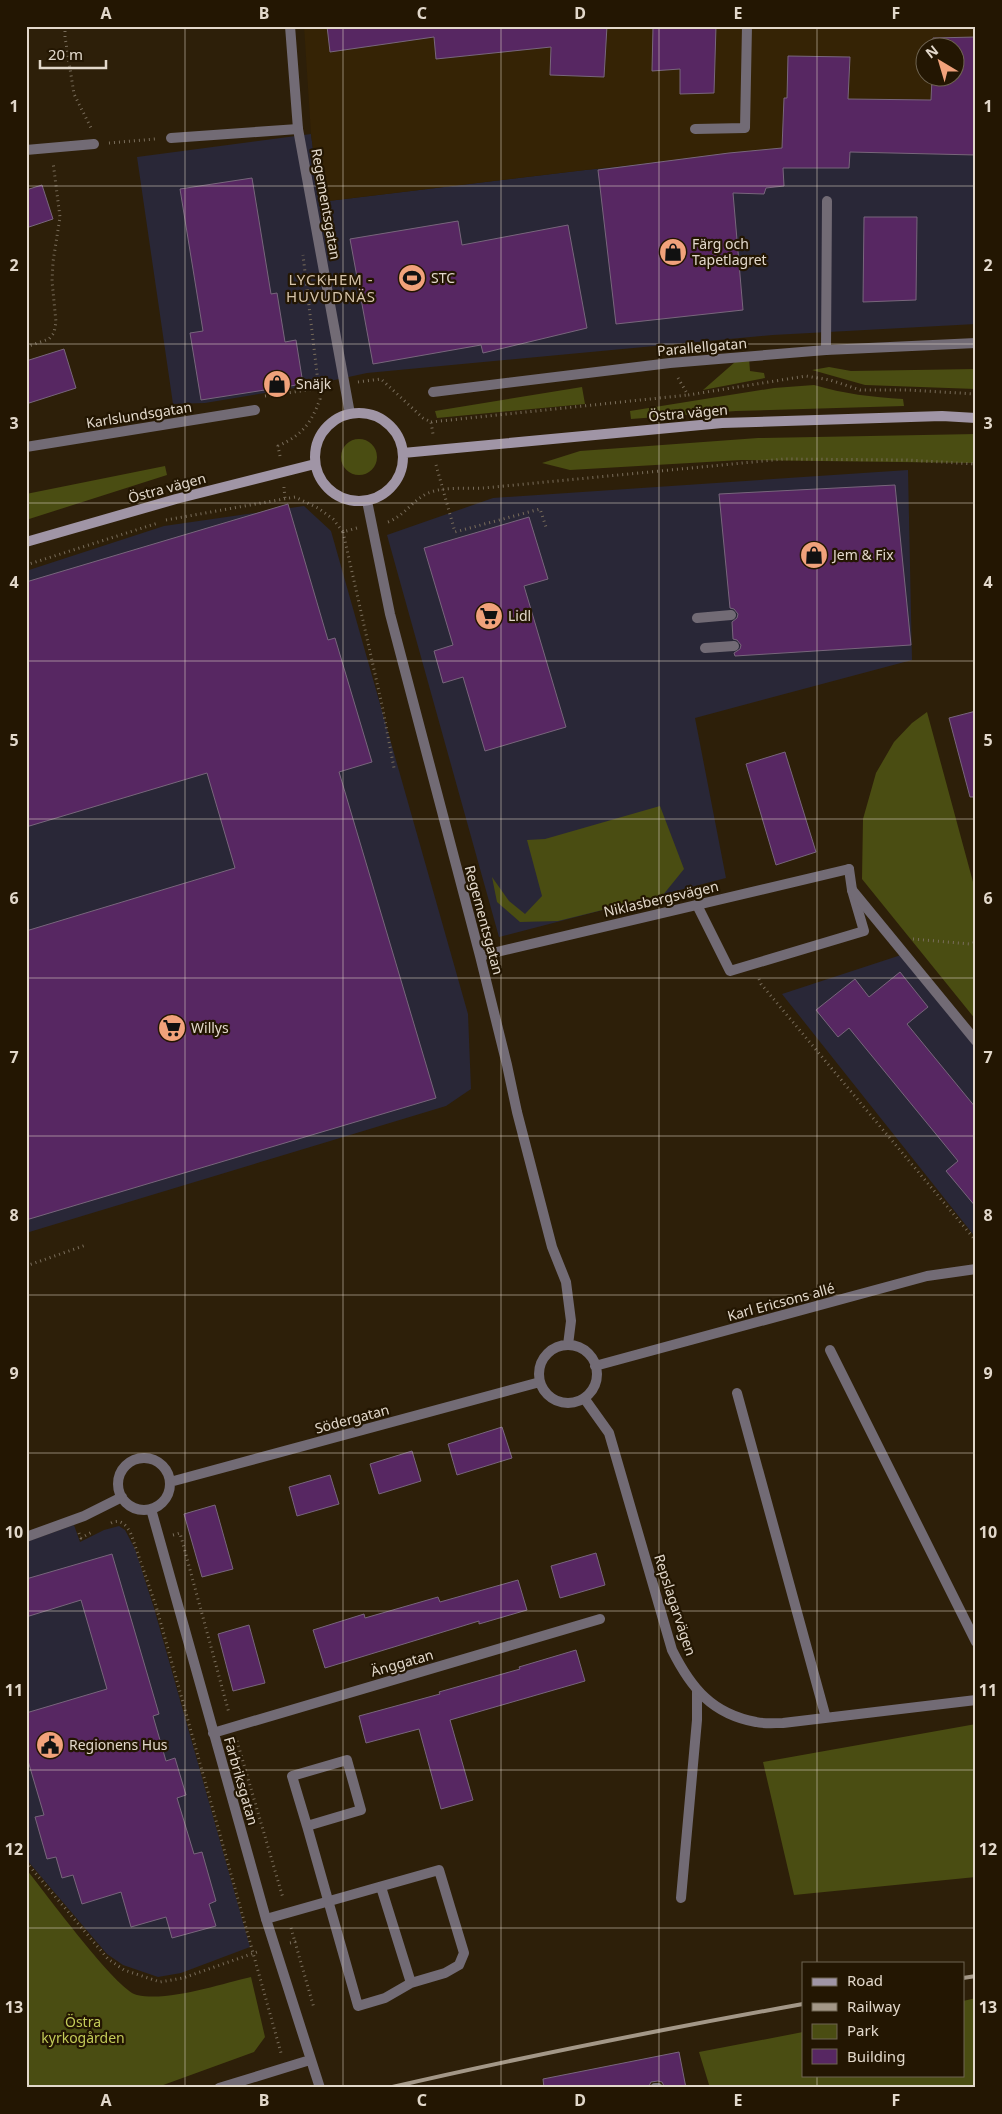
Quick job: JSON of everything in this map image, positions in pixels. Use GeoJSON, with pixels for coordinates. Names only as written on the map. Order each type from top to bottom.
{"type":"FeatureCollection","features":[{"type":"Feature","properties":{"kind":"street","name":"Regementsgatan"},"geometry":{"type":"LineString","coordinates":[[290,26],[298,129],[350,414]]}},
{"type":"Feature","properties":{"kind":"street"},"geometry":{"type":"LineString","coordinates":[[695,129],[745,128],[747,26]]}},
{"type":"Feature","properties":{"kind":"street"},"geometry":{"type":"LineString","coordinates":[[171,138],[298,129]]}},
{"type":"Feature","properties":{"kind":"street"},"geometry":{"type":"LineString","coordinates":[[26,150],[94,144]]}},
{"type":"Feature","properties":{"kind":"street"},"geometry":{"type":"LineString","coordinates":[[826,350],[828,201]]}},
{"type":"Feature","properties":{"kind":"street","name":"Parallellgatan"},"geometry":{"type":"LineString","coordinates":[[433,392],[670,363],[826,350],[976,343]]}},
{"type":"Feature","properties":{"kind":"street","name":"Karlslundsgatan"},"geometry":{"type":"LineString","coordinates":[[26,447],[256,410]]}},
{"type":"Feature","properties":{"kind":"street"},"geometry":{"type":"LineString","coordinates":[[350,414],[368,414],[385,422],[398,436],[403,453],[400,472],[394,484],[379,497],[367,501],[348,500],[336,495],[322,482],[315,464],[315,451],[323,433],[337,419],[350,414]]}},
{"type":"Feature","properties":{"kind":"street","name":"Östra vägen"},"geometry":{"type":"LineString","coordinates":[[403,453],[722,423],[942,416],[976,418]]}},
{"type":"Feature","properties":{"kind":"street","name":"Östra vägen"},"geometry":{"type":"LineString","coordinates":[[26,542],[176,499],[315,464]]}},
{"type":"Feature","properties":{"kind":"street","name":"Regementsgatan"},"geometry":{"type":"LineString","coordinates":[[367,501],[393,623],[480,956],[517,1112],[552,1247],[566,1282],[571,1321],[568,1345]]}},
{"type":"Feature","properties":{"kind":"street"},"geometry":{"type":"LineString","coordinates":[[698,618],[731,615]]}},
{"type":"Feature","properties":{"kind":"street"},"geometry":{"type":"LineString","coordinates":[[705,648],[734,646]]}},
{"type":"Feature","properties":{"kind":"street","name":"Niklasbergsvägen"},"geometry":{"type":"LineString","coordinates":[[480,956],[849,869],[852,890]]}},
{"type":"Feature","properties":{"kind":"street"},"geometry":{"type":"LineString","coordinates":[[852,890],[976,1041]]}},
{"type":"Feature","properties":{"kind":"street"},"geometry":{"type":"LineString","coordinates":[[697,905],[730,971],[864,931],[852,890]]}},
{"type":"Feature","properties":{"kind":"street","name":"Karl Ericsons allé"},"geometry":{"type":"LineString","coordinates":[[595,1366],[927,1276],[976,1269]]}},
{"type":"Feature","properties":{"kind":"street"},"geometry":{"type":"LineString","coordinates":[[568,1345],[577,1347],[585,1351],[595,1366],[595,1384],[584,1398],[574,1402],[558,1401],[549,1395],[540,1382],[540,1369],[545,1356],[555,1348],[568,1345]]}},
{"type":"Feature","properties":{"kind":"street"},"geometry":{"type":"LineString","coordinates":[[830,1350],[976,1642]]}},
{"type":"Feature","properties":{"kind":"street","name":"Södergatan"},"geometry":{"type":"LineString","coordinates":[[170,1482],[540,1382]]}},
{"type":"Feature","properties":{"kind":"street"},"geometry":{"type":"LineString","coordinates":[[737,1393],[826,1718]]}},
{"type":"Feature","properties":{"kind":"street","name":"Repslagarvägen"},"geometry":{"type":"LineString","coordinates":[[584,1398],[609,1433],[672,1650],[685,1675],[697,1691],[712,1704],[740,1718],[757,1723],[783,1723],[976,1700]]}},
{"type":"Feature","properties":{"kind":"street"},"geometry":{"type":"LineString","coordinates":[[149,1458],[160,1463],[167,1471],[170,1482],[165,1499],[151,1509],[134,1508],[122,1496],[118,1483],[120,1474],[128,1463],[137,1459],[149,1458]]}},
{"type":"Feature","properties":{"kind":"street"},"geometry":{"type":"LineString","coordinates":[[26,1537],[74,1520],[122,1496]]}},
{"type":"Feature","properties":{"kind":"street","name":"Farbriksgatan"},"geometry":{"type":"LineString","coordinates":[[151,1509],[266,1919],[320,2088]]}},
{"type":"Feature","properties":{"kind":"street","name":"Änggatan"},"geometry":{"type":"LineString","coordinates":[[213,1733],[600,1619]]}},
{"type":"Feature","properties":{"kind":"street"},"geometry":{"type":"LineString","coordinates":[[682,1898],[698,1720],[697,1691]]}},
{"type":"Feature","properties":{"kind":"street"},"geometry":{"type":"LineString","coordinates":[[266,1919],[328,1901],[381,1887],[439,1870],[464,1953],[459,1965],[445,1973],[411,1983],[385,1998],[358,2006],[328,1901],[307,1826],[292,1776],[347,1760],[361,1810],[307,1826]]}},
{"type":"Feature","properties":{"kind":"street"},"geometry":{"type":"LineString","coordinates":[[381,1887],[411,1983]]}},
{"type":"Feature","properties":{"kind":"street"},"geometry":{"type":"LineString","coordinates":[[219,2088],[310,2060]]}},
{"type":"Feature","properties":{"kind":"path"},"geometry":{"type":"LineString","coordinates":[[65,26],[74,94],[90,123],[94,144],[171,138]]}},
{"type":"Feature","properties":{"kind":"path"},"geometry":{"type":"LineString","coordinates":[[26,347],[49,339],[54,333],[56,322],[52,281],[60,217],[50,148]]}},
{"type":"Feature","properties":{"kind":"path"},"geometry":{"type":"LineString","coordinates":[[670,363],[688,395]]}},
{"type":"Feature","properties":{"kind":"path"},"geometry":{"type":"LineString","coordinates":[[285,499],[278,446],[295,438],[304,430],[315,413],[320,399],[320,388],[345,384],[381,379],[423,418],[431,422],[688,395],[806,376],[830,380],[860,390],[908,390],[976,394]]}},
{"type":"Feature","properties":{"kind":"path"},"geometry":{"type":"LineString","coordinates":[[431,422],[437,474],[455,532],[540,509],[546,530]]}},
{"type":"Feature","properties":{"kind":"path"},"geometry":{"type":"LineString","coordinates":[[342,532],[390,521],[401,516],[425,495],[442,490],[484,488],[784,460],[906,460],[976,464]]}},
{"type":"Feature","properties":{"kind":"path"},"geometry":{"type":"LineString","coordinates":[[26,565],[165,521],[295,497],[305,500],[333,519],[342,532],[382,705],[394,768]]}},
{"type":"Feature","properties":{"kind":"path"},"geometry":{"type":"LineString","coordinates":[[890,937],[970,944],[976,942]]}},
{"type":"Feature","properties":{"kind":"path"},"geometry":{"type":"LineString","coordinates":[[754,964],[761,984],[976,1241]]}},
{"type":"Feature","properties":{"kind":"path"},"geometry":{"type":"LineString","coordinates":[[26,1266],[86,1246]]}},
{"type":"Feature","properties":{"kind":"path"},"geometry":{"type":"LineString","coordinates":[[74,1520],[81,1538],[99,1528]]}},
{"type":"Feature","properties":{"kind":"path"},"geometry":{"type":"LineString","coordinates":[[105,1526],[115,1521],[126,1526],[136,1545],[156,1606],[254,1953],[277,2042],[287,2068]]}},
{"type":"Feature","properties":{"kind":"path"},"geometry":{"type":"LineString","coordinates":[[26,1862],[96,1946],[108,1959],[124,1970],[160,1982],[183,1978],[254,1953]]}},
{"type":"Feature","properties":{"kind":"shaded area"},"geometry":{"type":"Polygon","coordinates":[[[304,26],[976,26],[976,155],[777,150],[585,170],[320,202],[311,134],[304,26]]]}},
{"type":"Feature","properties":{"kind":"shaded area"},"geometry":{"type":"Polygon","coordinates":[[[311,134],[320,202],[585,170],[777,150],[976,155],[976,324],[773,335],[367,373],[307,386],[205,403],[173,404],[137,157],[311,134]]]}},
{"type":"Feature","properties":{"kind":"shaded area"},"geometry":{"type":"Polygon","coordinates":[[[908,470],[912,660],[695,718],[726,878],[499,937],[387,535],[493,498],[908,470]]]}},
{"type":"Feature","properties":{"kind":"shaded area"},"geometry":{"type":"Polygon","coordinates":[[[304,506],[331,531],[468,1014],[471,1089],[446,1106],[26,1233],[26,571],[164,526],[304,506]]]}},
{"type":"Feature","properties":{"kind":"shaded area"},"geometry":{"type":"Polygon","coordinates":[[[901,955],[976,1048],[976,1238],[782,994],[901,955]]]}},
{"type":"Feature","properties":{"kind":"shaded area"},"geometry":{"type":"Polygon","coordinates":[[[74,1525],[80,1542],[104,1530],[119,1526],[125,1530],[135,1549],[154,1608],[250,1947],[181,1973],[158,1977],[123,1965],[107,1954],[26,1859],[26,1542],[74,1525]]]}},
{"type":"Feature","properties":{"kind":"green space"},"geometry":{"type":"Polygon","coordinates":[[[749,358],[750,371],[764,373],[765,378],[703,390],[735,362],[749,358]]]}},
{"type":"Feature","properties":{"kind":"green space"},"geometry":{"type":"Polygon","coordinates":[[[829,367],[851,371],[976,369],[976,389],[865,385],[812,370],[829,367]]]}},
{"type":"Feature","properties":{"kind":"green space"},"geometry":{"type":"Polygon","coordinates":[[[814,385],[858,395],[903,399],[904,406],[736,411],[631,419],[630,411],[774,388],[814,385]]]}},
{"type":"Feature","properties":{"kind":"green space"},"geometry":{"type":"Polygon","coordinates":[[[582,387],[585,404],[437,418],[435,411],[582,387]]]}},
{"type":"Feature","properties":{"kind":"green space"},"geometry":{"type":"Polygon","coordinates":[[[976,434],[976,463],[741,460],[570,470],[542,463],[580,451],[758,438],[976,434]]]}},
{"type":"Feature","properties":{"kind":"green space"},"geometry":{"type":"Polygon","coordinates":[[[359,439],[366,440],[372,444],[376,450],[376,464],[372,470],[366,474],[359,475],[352,474],[346,470],[342,464],[341,457],[342,450],[346,444],[352,440],[359,439]]]}},
{"type":"Feature","properties":{"kind":"green space"},"geometry":{"type":"Polygon","coordinates":[[[165,466],[167,475],[26,520],[26,494],[165,466]]]}},
{"type":"Feature","properties":{"kind":"green space"},"geometry":{"type":"Polygon","coordinates":[[[927,712],[976,893],[976,1020],[862,879],[863,819],[876,773],[894,742],[912,723],[927,712]]]}},
{"type":"Feature","properties":{"kind":"green space"},"geometry":{"type":"Polygon","coordinates":[[[660,806],[684,869],[663,895],[558,921],[520,922],[497,902],[492,877],[509,901],[525,914],[542,896],[527,840],[545,839],[660,806]]]}},
{"type":"Feature","properties":{"kind":"green space"},"geometry":{"type":"Polygon","coordinates":[[[976,1724],[976,1877],[794,1895],[763,1762],[976,1724]]]}},
{"type":"Feature","properties":{"kind":"green space","name":"Östra kyrkogården"},"geometry":{"type":"Polygon","coordinates":[[[26,1869],[98,1959],[127,1989],[137,1995],[150,1997],[179,1994],[251,1977],[265,2037],[254,2052],[155,2088],[26,2088],[26,1869]]]}},
{"type":"Feature","properties":{"kind":"green space"},"geometry":{"type":"Polygon","coordinates":[[[976,1998],[976,2088],[710,2088],[699,2052],[802,2032],[802,2076],[964,2076],[964,2001],[976,1998]]]}},
{"type":"Feature","properties":{"kind":"building"},"geometry":{"type":"Polygon","coordinates":[[[327,26],[607,26],[604,77],[550,75],[551,47],[436,59],[434,37],[330,52],[327,26]]]}},
{"type":"Feature","properties":{"kind":"building"},"geometry":{"type":"Polygon","coordinates":[[[716,26],[714,93],[680,94],[680,69],[652,71],[653,27],[716,26]]]}},
{"type":"Feature","properties":{"kind":"building"},"geometry":{"type":"Polygon","coordinates":[[[976,37],[976,155],[850,152],[849,168],[783,168],[784,186],[766,188],[764,194],[733,193],[743,310],[616,324],[598,170],[782,148],[784,98],[787,98],[788,56],[850,57],[848,99],[931,100],[932,88],[964,88],[964,38],[933,38],[976,37]]]}},
{"type":"Feature","properties":{"kind":"building"},"geometry":{"type":"Polygon","coordinates":[[[252,178],[271,294],[277,293],[285,342],[296,340],[303,384],[201,400],[190,333],[203,331],[180,189],[252,178]]]}},
{"type":"Feature","properties":{"kind":"building"},"geometry":{"type":"Polygon","coordinates":[[[42,185],[53,219],[26,228],[26,190],[42,185]]]}},
{"type":"Feature","properties":{"kind":"building"},"geometry":{"type":"Polygon","coordinates":[[[864,217],[917,217],[916,300],[863,302],[864,217]]]}},
{"type":"Feature","properties":{"kind":"building"},"geometry":{"type":"Polygon","coordinates":[[[458,221],[462,245],[568,225],[587,328],[483,353],[481,345],[373,364],[350,239],[458,221]]]}},
{"type":"Feature","properties":{"kind":"building"},"geometry":{"type":"Polygon","coordinates":[[[64,349],[76,388],[26,404],[26,361],[64,349]]]}},
{"type":"Feature","properties":{"kind":"building","name":"Jem & Fix"},"geometry":{"type":"Polygon","coordinates":[[[895,485],[911,645],[735,656],[734,653],[740,649],[741,645],[737,640],[733,639],[732,622],[737,618],[738,614],[734,609],[730,608],[719,494],[895,485]]]}},
{"type":"Feature","properties":{"kind":"building"},"geometry":{"type":"Polygon","coordinates":[[[288,504],[328,640],[335,638],[372,762],[339,772],[436,1098],[26,1220],[26,931],[235,868],[207,773],[26,827],[26,582],[288,504]]]}},
{"type":"Feature","properties":{"kind":"building","name":"Lidl"},"geometry":{"type":"Polygon","coordinates":[[[529,517],[548,579],[524,586],[566,727],[485,751],[463,677],[443,683],[434,651],[453,645],[424,548],[529,517]]]}},
{"type":"Feature","properties":{"kind":"building"},"geometry":{"type":"Polygon","coordinates":[[[976,711],[976,797],[970,797],[949,718],[976,711]]]}},
{"type":"Feature","properties":{"kind":"building"},"geometry":{"type":"Polygon","coordinates":[[[785,752],[816,852],[776,865],[746,764],[785,752]]]}},
{"type":"Feature","properties":{"kind":"building"},"geometry":{"type":"Polygon","coordinates":[[[900,972],[928,1007],[907,1024],[976,1108],[976,1207],[946,1171],[958,1161],[849,1028],[838,1037],[816,1010],[855,979],[869,997],[900,972]]]}},
{"type":"Feature","properties":{"kind":"building"},"geometry":{"type":"Polygon","coordinates":[[[502,1427],[512,1458],[457,1475],[448,1444],[502,1427]]]}},
{"type":"Feature","properties":{"kind":"building"},"geometry":{"type":"Polygon","coordinates":[[[412,1451],[421,1481],[379,1494],[370,1464],[412,1451]]]}},
{"type":"Feature","properties":{"kind":"building"},"geometry":{"type":"Polygon","coordinates":[[[330,1475],[339,1504],[297,1516],[289,1487],[330,1475]]]}},
{"type":"Feature","properties":{"kind":"building"},"geometry":{"type":"Polygon","coordinates":[[[215,1505],[233,1569],[202,1577],[184,1514],[215,1505]]]}},
{"type":"Feature","properties":{"kind":"building"},"geometry":{"type":"Polygon","coordinates":[[[596,1553],[605,1585],[560,1598],[551,1566],[596,1553]]]}},
{"type":"Feature","properties":{"kind":"building","name":"Regionens Hus"},"geometry":{"type":"Polygon","coordinates":[[[112,1554],[159,1714],[153,1716],[166,1761],[175,1758],[186,1795],[177,1798],[194,1854],[202,1852],[216,1901],[209,1904],[216,1926],[172,1938],[166,1917],[131,1927],[121,1892],[82,1904],[73,1875],[62,1878],[56,1857],[47,1859],[35,1817],[44,1815],[26,1754],[26,1713],[107,1689],[81,1600],[26,1617],[26,1579],[112,1554]]]}},
{"type":"Feature","properties":{"kind":"building"},"geometry":{"type":"Polygon","coordinates":[[[518,1580],[527,1610],[479,1624],[479,1621],[325,1668],[313,1630],[364,1614],[365,1618],[438,1597],[440,1602],[518,1580]]]}},
{"type":"Feature","properties":{"kind":"building"},"geometry":{"type":"Polygon","coordinates":[[[249,1625],[265,1683],[233,1691],[218,1634],[249,1625]]]}},
{"type":"Feature","properties":{"kind":"building"},"geometry":{"type":"Polygon","coordinates":[[[576,1650],[585,1681],[450,1720],[473,1800],[441,1809],[419,1729],[366,1743],[359,1716],[440,1694],[439,1692],[520,1669],[519,1667],[576,1650]]]}},
{"type":"Feature","properties":{"kind":"building"},"geometry":{"type":"Polygon","coordinates":[[[679,2052],[686,2088],[665,2088],[662,2082],[658,2081],[651,2082],[648,2088],[544,2088],[543,2079],[679,2052]]]}},
{"type":"Feature","properties":{"kind":"railway"},"geometry":{"type":"LineString","coordinates":[[964,1978],[976,1976]]}},
{"type":"Feature","properties":{"kind":"railway"},"geometry":{"type":"LineString","coordinates":[[388,2088],[595,2043],[802,2004]]}},
{"type":"Feature","properties":{"kind":"place","name":"Färg och Tapetlagret"},"geometry":{"type":"Point","coordinates":[673,252]}},
{"type":"Feature","properties":{"kind":"place","name":"STC"},"geometry":{"type":"Point","coordinates":[412,278]}},
{"type":"Feature","properties":{"kind":"place","name":"Snäjk"},"geometry":{"type":"Point","coordinates":[277,384]}},
{"type":"Feature","properties":{"kind":"place","name":"Jem & Fix"},"geometry":{"type":"Point","coordinates":[814,555]}},
{"type":"Feature","properties":{"kind":"place","name":"Lidl"},"geometry":{"type":"Point","coordinates":[489,616]}},
{"type":"Feature","properties":{"kind":"place","name":"Willys"},"geometry":{"type":"Point","coordinates":[172,1028]}},
{"type":"Feature","properties":{"kind":"place","name":"Regionens Hus"},"geometry":{"type":"Point","coordinates":[50,1745]}},
{"type":"Feature","properties":{"kind":"district","name":"LYCKHEM - HUVUDNÄS"},"geometry":{"type":"Point","coordinates":[331,288]}}]}
